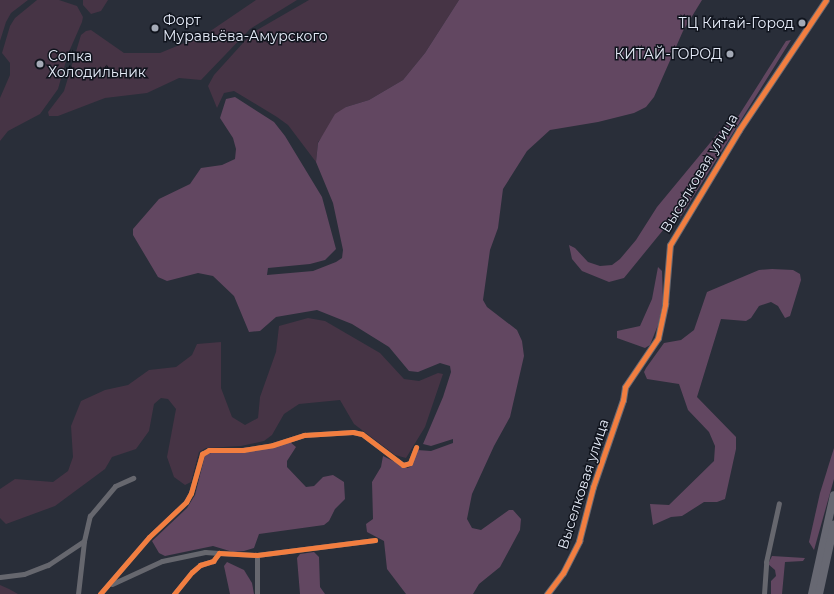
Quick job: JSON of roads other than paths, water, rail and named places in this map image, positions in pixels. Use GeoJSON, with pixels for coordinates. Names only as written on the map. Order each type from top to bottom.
{"type":"FeatureCollection","features":[{"type":"Feature","properties":{"kind":"main road"},"geometry":{"type":"LineString","coordinates":[[812,594],[834,495]]}},
{"type":"Feature","properties":{"kind":"main road"},"geometry":{"type":"LineString","coordinates":[[819,594],[834,525]]}},
{"type":"Feature","properties":{"kind":"street","name":"Выселковая улица"},"geometry":{"type":"LineString","coordinates":[[546,594],[563,573],[579,541],[593,487],[623,400],[625,387],[654,348],[658,338],[665,304],[670,244],[721,159],[826,0]]}},
{"type":"Feature","properties":{"kind":"street"},"geometry":{"type":"LineString","coordinates":[[100,594],[149,537],[186,502],[192,493],[202,454],[209,450],[243,450],[273,445],[304,435],[353,432],[362,434],[403,466],[410,463],[416,446]]}},
{"type":"Feature","properties":{"kind":"street"},"geometry":{"type":"LineString","coordinates":[[78,594],[84,542],[90,516],[115,486],[133,478]]}},
{"type":"Feature","properties":{"kind":"street"},"geometry":{"type":"LineString","coordinates":[[764,594],[766,562],[779,503]]}},
{"type":"Feature","properties":{"kind":"street"},"geometry":{"type":"LineString","coordinates":[[109,585],[162,561],[205,552],[257,555],[375,540]]}},
{"type":"Feature","properties":{"kind":"street"},"geometry":{"type":"LineString","coordinates":[[0,577],[39,569],[84,542]]}},
{"type":"Feature","properties":{"kind":"street"},"geometry":{"type":"LineString","coordinates":[[174,594],[192,572],[200,565],[213,561],[219,553]]}},
{"type":"Feature","properties":{"kind":"street"},"geometry":{"type":"LineString","coordinates":[[257,555],[257,594]]}},
{"type":"Feature","properties":{"kind":"place","name":"ТЦ Китай-Город"},"geometry":{"type":"Point","coordinates":[802,23]}},
{"type":"Feature","properties":{"kind":"place","name":"Форт Муравьёва-Амурского"},"geometry":{"type":"Point","coordinates":[155,28]}},
{"type":"Feature","properties":{"kind":"place","name":"КИТАЙ-ГОРОД"},"geometry":{"type":"Point","coordinates":[730,54]}},
{"type":"Feature","properties":{"kind":"place","name":"Сопка Холодильник"},"geometry":{"type":"Point","coordinates":[40,64]}}]}
